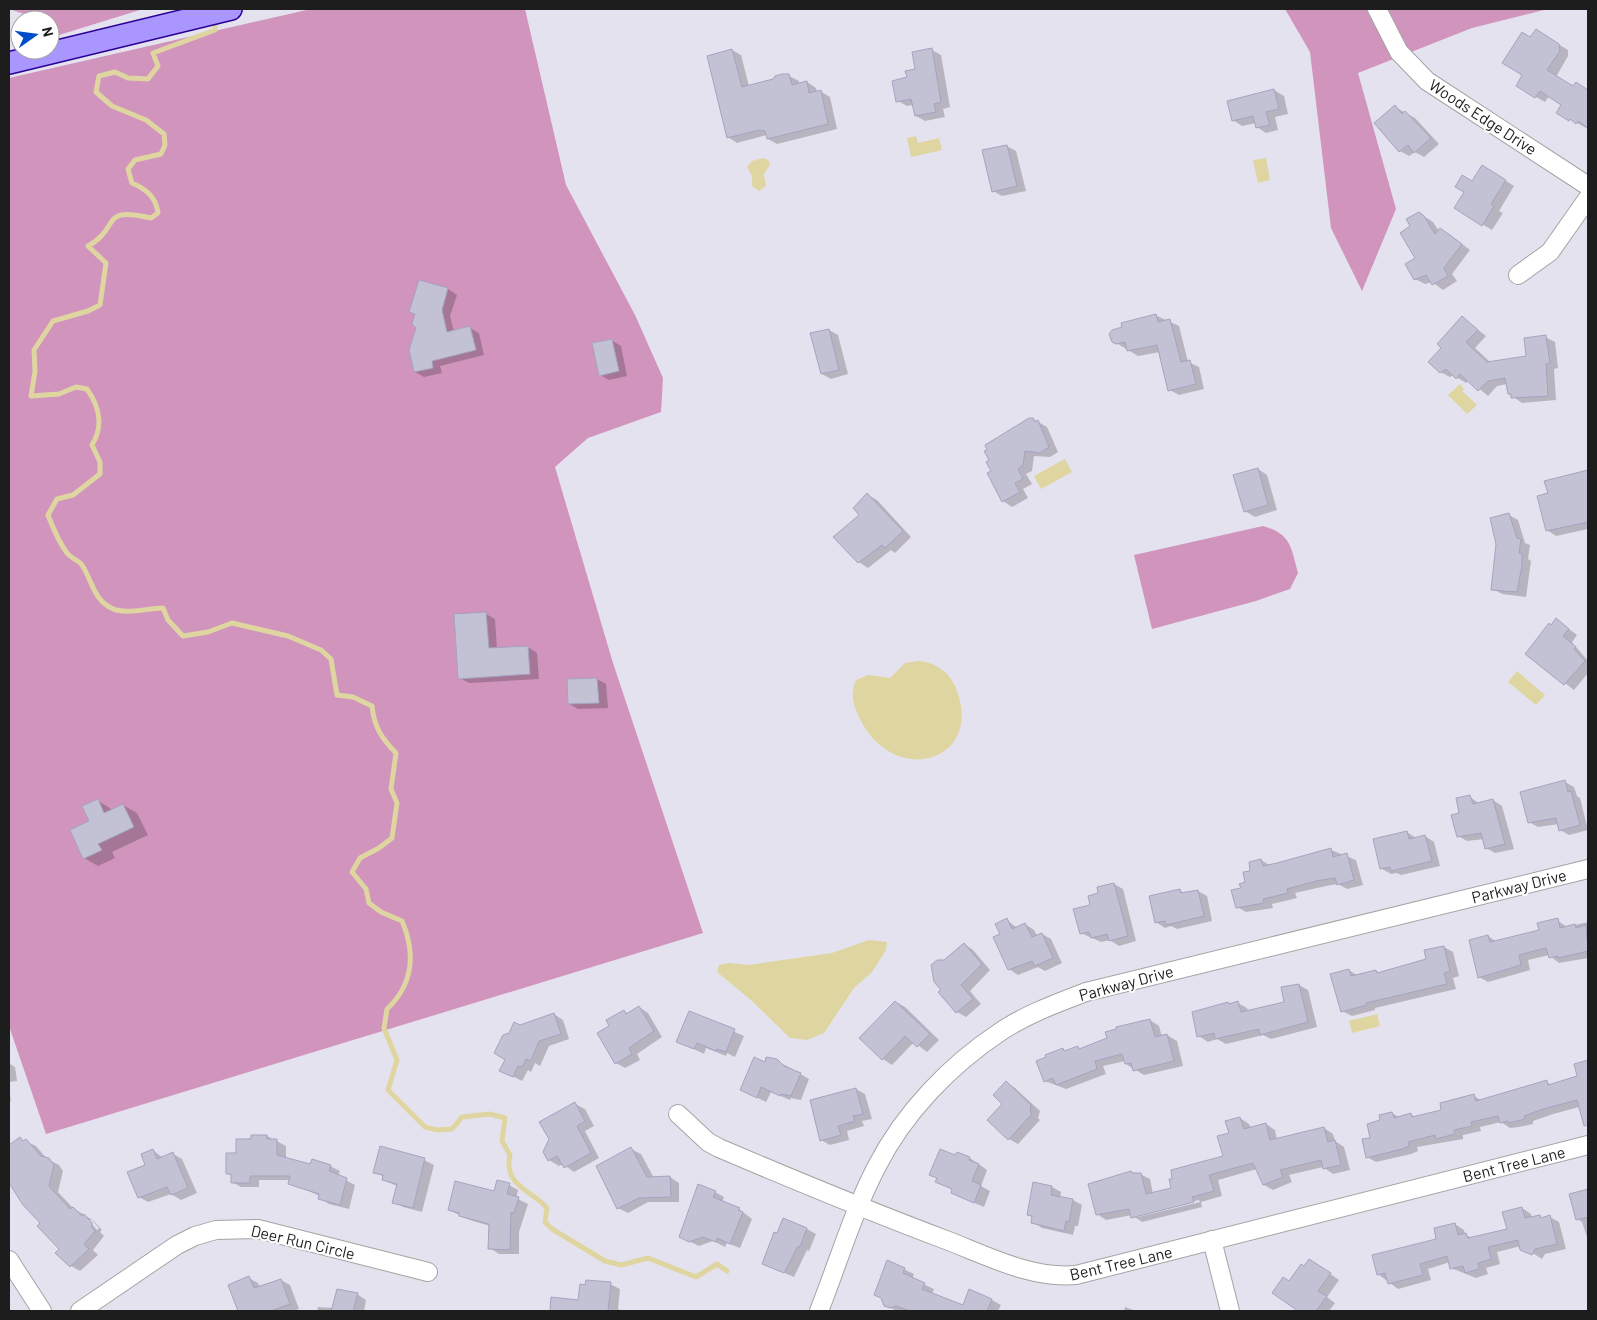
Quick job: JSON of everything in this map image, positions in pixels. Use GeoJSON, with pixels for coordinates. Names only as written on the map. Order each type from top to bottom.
{"type":"FeatureCollection","features":[{"type":"Feature","properties":{"kind":"main road"},"geometry":{"type":"LineString","coordinates":[[9,63],[228,10]]}},
{"type":"Feature","properties":{"kind":"street","name":"Woods Edge Drive"},"geometry":{"type":"LineString","coordinates":[[1377,9],[1399,52],[1427,81],[1588,186]]}},
{"type":"Feature","properties":{"kind":"street"},"geometry":{"type":"LineString","coordinates":[[1518,275],[1550,252],[1588,198]]}},
{"type":"Feature","properties":{"kind":"street","name":"Parkway Drive"},"geometry":{"type":"LineString","coordinates":[[819,1311],[877,1166],[896,1136],[922,1102],[948,1074],[1001,1031],[1058,1002],[1095,989],[1588,869]]}},
{"type":"Feature","properties":{"kind":"street","name":"Bent Tree Lane"},"geometry":{"type":"LineString","coordinates":[[678,1114],[708,1142],[719,1148],[859,1207],[1030,1272],[1047,1276],[1076,1275],[1588,1145]]}},
{"type":"Feature","properties":{"kind":"street","name":"Deer Run Circle"},"geometry":{"type":"LineString","coordinates":[[80,1311],[177,1244],[216,1230],[258,1229],[428,1272]]}},
{"type":"Feature","properties":{"kind":"street"},"geometry":{"type":"LineString","coordinates":[[1212,1240],[1230,1311]]}},
{"type":"Feature","properties":{"kind":"street"},"geometry":{"type":"LineString","coordinates":[[9,1260],[42,1311]]}},
{"type":"Feature","properties":{"kind":"shaded area"},"geometry":{"type":"Polygon","coordinates":[[[9,9],[143,9],[60,35],[60,10],[9,9]]]}},
{"type":"Feature","properties":{"kind":"shaded area"},"geometry":{"type":"Polygon","coordinates":[[[311,9],[525,9],[566,185],[635,315],[663,378],[661,412],[588,438],[555,467],[613,663],[703,933],[46,1134],[9,1026],[9,78],[311,9]]]}},
{"type":"Feature","properties":{"kind":"shaded area"},"geometry":{"type":"Polygon","coordinates":[[[1285,9],[1548,9],[1472,28],[1358,73],[1396,209],[1362,291],[1331,228],[1310,52],[1285,9]]]}},
{"type":"Feature","properties":{"kind":"shaded area"},"geometry":{"type":"Polygon","coordinates":[[[916,136],[918,143],[939,138],[942,150],[911,157],[907,138],[916,136]]]}},
{"type":"Feature","properties":{"kind":"shaded area"},"geometry":{"type":"Polygon","coordinates":[[[763,158],[768,160],[770,165],[764,174],[766,186],[759,191],[752,186],[752,176],[747,167],[752,161],[763,158]]]}},
{"type":"Feature","properties":{"kind":"shaded area"},"geometry":{"type":"Polygon","coordinates":[[[1266,158],[1270,180],[1258,183],[1253,160],[1266,158]]]}},
{"type":"Feature","properties":{"kind":"shaded area"},"geometry":{"type":"Polygon","coordinates":[[[1460,384],[1464,389],[1462,391],[1477,405],[1467,414],[1448,395],[1460,384]]]}},
{"type":"Feature","properties":{"kind":"shaded area"},"geometry":{"type":"Polygon","coordinates":[[[1065,459],[1072,472],[1041,489],[1034,476],[1065,459]]]}},
{"type":"Feature","properties":{"kind":"shaded area"},"geometry":{"type":"Polygon","coordinates":[[[1263,526],[1279,533],[1285,538],[1291,549],[1298,573],[1290,589],[1256,601],[1152,629],[1134,555],[1263,526]]]}},
{"type":"Feature","properties":{"kind":"shaded area"},"geometry":{"type":"Polygon","coordinates":[[[918,661],[937,666],[947,674],[957,691],[962,715],[958,735],[947,749],[931,758],[912,759],[893,754],[875,741],[860,719],[854,704],[853,695],[856,680],[868,675],[890,678],[905,663],[918,661]]]}},
{"type":"Feature","properties":{"kind":"shaded area"},"geometry":{"type":"Polygon","coordinates":[[[1517,671],[1545,695],[1536,705],[1508,682],[1517,671]]]}},
{"type":"Feature","properties":{"kind":"shaded area"},"geometry":{"type":"Polygon","coordinates":[[[869,940],[887,942],[886,950],[872,972],[854,988],[824,1033],[807,1040],[790,1038],[752,1001],[717,972],[719,965],[729,963],[749,965],[832,953],[869,940]]]}},
{"type":"Feature","properties":{"kind":"shaded area"},"geometry":{"type":"Polygon","coordinates":[[[1377,1014],[1380,1026],[1352,1033],[1349,1021],[1377,1014]]]}},
{"type":"Feature","properties":{"kind":"building"},"geometry":{"type":"Polygon","coordinates":[[[1536,29],[1559,44],[1560,51],[1547,70],[1573,86],[1576,82],[1588,90],[1588,128],[1578,121],[1576,124],[1556,113],[1561,105],[1540,91],[1535,98],[1516,86],[1522,75],[1502,63],[1522,32],[1530,37],[1536,29]]]}},
{"type":"Feature","properties":{"kind":"building"},"geometry":{"type":"Polygon","coordinates":[[[932,48],[941,102],[934,104],[936,112],[915,116],[911,99],[896,102],[892,81],[907,77],[905,71],[915,69],[912,52],[932,48]]]}},
{"type":"Feature","properties":{"kind":"building"},"geometry":{"type":"Polygon","coordinates":[[[732,49],[742,87],[773,79],[775,76],[782,74],[789,74],[792,85],[807,81],[809,93],[821,90],[828,124],[767,139],[765,131],[759,130],[727,138],[707,56],[732,49]]]}},
{"type":"Feature","properties":{"kind":"building"},"geometry":{"type":"Polygon","coordinates":[[[1274,89],[1279,109],[1266,112],[1270,125],[1256,128],[1253,116],[1232,121],[1227,101],[1274,89]]]}},
{"type":"Feature","properties":{"kind":"building"},"geometry":{"type":"Polygon","coordinates":[[[1395,105],[1402,114],[1405,111],[1431,138],[1414,153],[1408,145],[1399,152],[1374,123],[1395,105]]]}},
{"type":"Feature","properties":{"kind":"building"},"geometry":{"type":"Polygon","coordinates":[[[1007,145],[1017,186],[992,192],[982,150],[1007,145]]]}},
{"type":"Feature","properties":{"kind":"building"},"geometry":{"type":"Polygon","coordinates":[[[1482,165],[1506,180],[1491,204],[1494,206],[1482,226],[1454,208],[1464,192],[1455,187],[1462,175],[1472,181],[1482,165]]]}},
{"type":"Feature","properties":{"kind":"building"},"geometry":{"type":"Polygon","coordinates":[[[1419,212],[1424,216],[1435,234],[1440,228],[1462,244],[1444,268],[1448,276],[1432,285],[1426,275],[1414,280],[1405,264],[1415,258],[1400,233],[1410,226],[1406,219],[1419,212]]]}},
{"type":"Feature","properties":{"kind":"building"},"geometry":{"type":"Polygon","coordinates":[[[419,280],[448,288],[442,310],[447,332],[470,326],[476,350],[432,361],[433,368],[414,372],[409,350],[416,328],[412,324],[415,314],[409,312],[419,280]]]}},
{"type":"Feature","properties":{"kind":"building"},"geometry":{"type":"Polygon","coordinates":[[[1156,314],[1158,322],[1170,319],[1181,362],[1190,360],[1196,384],[1168,391],[1157,345],[1127,351],[1125,342],[1116,344],[1112,342],[1109,334],[1112,330],[1122,327],[1121,323],[1156,314]]]}},
{"type":"Feature","properties":{"kind":"building"},"geometry":{"type":"Polygon","coordinates":[[[1462,316],[1478,330],[1466,342],[1487,362],[1526,356],[1524,338],[1546,335],[1550,363],[1546,364],[1548,396],[1511,398],[1511,394],[1508,394],[1505,378],[1488,381],[1478,391],[1460,374],[1456,379],[1446,369],[1440,373],[1428,362],[1441,348],[1437,344],[1462,316]]]}},
{"type":"Feature","properties":{"kind":"building"},"geometry":{"type":"Polygon","coordinates":[[[829,329],[839,370],[821,374],[810,333],[829,329]]]}},
{"type":"Feature","properties":{"kind":"building"},"geometry":{"type":"Polygon","coordinates":[[[612,339],[619,371],[599,376],[592,343],[612,339]]]}},
{"type":"Feature","properties":{"kind":"building"},"geometry":{"type":"Polygon","coordinates":[[[1029,418],[1033,418],[1035,422],[1038,420],[1049,447],[1040,453],[1025,451],[1023,465],[1018,469],[1023,479],[1015,483],[1020,492],[1002,502],[987,473],[991,471],[986,462],[989,460],[984,451],[987,450],[985,445],[1029,418]]]}},
{"type":"Feature","properties":{"kind":"building"},"geometry":{"type":"Polygon","coordinates":[[[1258,468],[1268,505],[1244,512],[1233,475],[1258,468]]]}},
{"type":"Feature","properties":{"kind":"building"},"geometry":{"type":"Polygon","coordinates":[[[1588,470],[1588,522],[1546,531],[1537,496],[1548,493],[1544,481],[1588,470]]]}},
{"type":"Feature","properties":{"kind":"building"},"geometry":{"type":"Polygon","coordinates":[[[867,493],[903,531],[885,548],[882,545],[858,563],[833,537],[859,515],[853,508],[867,493]]]}},
{"type":"Feature","properties":{"kind":"building"},"geometry":{"type":"Polygon","coordinates":[[[1509,513],[1517,538],[1521,539],[1519,553],[1522,554],[1522,565],[1517,592],[1491,590],[1496,544],[1490,518],[1509,513]]]}},
{"type":"Feature","properties":{"kind":"building"},"geometry":{"type":"Polygon","coordinates":[[[486,612],[489,648],[528,646],[530,674],[458,679],[454,614],[486,612]]]}},
{"type":"Feature","properties":{"kind":"building"},"geometry":{"type":"Polygon","coordinates":[[[1556,618],[1569,629],[1563,636],[1576,647],[1574,649],[1585,661],[1564,685],[1525,654],[1549,623],[1551,625],[1556,618]]]}},
{"type":"Feature","properties":{"kind":"building"},"geometry":{"type":"Polygon","coordinates":[[[597,678],[599,703],[568,704],[567,679],[597,678]]]}},
{"type":"Feature","properties":{"kind":"building"},"geometry":{"type":"Polygon","coordinates":[[[1565,780],[1568,792],[1571,791],[1580,825],[1559,831],[1556,818],[1528,823],[1520,792],[1565,780]]]}},
{"type":"Feature","properties":{"kind":"building"},"geometry":{"type":"Polygon","coordinates":[[[1470,795],[1473,804],[1493,799],[1505,844],[1485,849],[1481,833],[1457,837],[1451,815],[1459,813],[1456,798],[1470,795]]]}},
{"type":"Feature","properties":{"kind":"building"},"geometry":{"type":"Polygon","coordinates":[[[98,799],[104,813],[123,804],[134,827],[98,844],[102,850],[83,859],[70,830],[89,821],[82,806],[98,799]]]}},
{"type":"Feature","properties":{"kind":"building"},"geometry":{"type":"Polygon","coordinates":[[[1407,831],[1409,839],[1425,835],[1432,861],[1391,871],[1390,867],[1380,869],[1373,839],[1407,831]]]}},
{"type":"Feature","properties":{"kind":"building"},"geometry":{"type":"Polygon","coordinates":[[[1331,848],[1333,857],[1347,853],[1354,880],[1337,885],[1335,878],[1316,881],[1287,889],[1288,893],[1263,899],[1264,903],[1236,908],[1231,890],[1241,888],[1239,884],[1245,882],[1243,872],[1250,871],[1249,862],[1261,859],[1263,866],[1331,848]]]}},
{"type":"Feature","properties":{"kind":"building"},"geometry":{"type":"Polygon","coordinates":[[[1114,883],[1128,936],[1109,941],[1107,934],[1091,938],[1089,932],[1080,934],[1073,909],[1090,905],[1088,896],[1098,893],[1097,887],[1114,883]]]}},
{"type":"Feature","properties":{"kind":"building"},"geometry":{"type":"Polygon","coordinates":[[[1180,889],[1181,893],[1198,890],[1204,916],[1166,925],[1165,921],[1155,923],[1149,896],[1180,889]]]}},
{"type":"Feature","properties":{"kind":"building"},"geometry":{"type":"Polygon","coordinates":[[[1007,918],[1012,929],[1025,923],[1032,937],[1042,933],[1053,958],[1035,966],[1032,961],[1008,970],[993,937],[1000,934],[995,924],[1007,918]]]}},
{"type":"Feature","properties":{"kind":"building"},"geometry":{"type":"Polygon","coordinates":[[[1558,918],[1560,928],[1575,924],[1576,928],[1586,925],[1588,951],[1558,958],[1558,956],[1549,958],[1546,948],[1519,955],[1521,965],[1478,978],[1469,940],[1488,935],[1490,942],[1539,930],[1537,923],[1558,918]]]}},
{"type":"Feature","properties":{"kind":"building"},"geometry":{"type":"Polygon","coordinates":[[[964,943],[982,964],[961,985],[973,999],[956,1013],[938,992],[941,990],[934,982],[931,965],[937,960],[944,960],[964,943]]]}},
{"type":"Feature","properties":{"kind":"building"},"geometry":{"type":"Polygon","coordinates":[[[1444,946],[1450,971],[1444,973],[1447,984],[1366,1003],[1367,1005],[1341,1012],[1330,974],[1349,969],[1351,976],[1376,970],[1377,973],[1426,959],[1424,950],[1444,946]]]}},
{"type":"Feature","properties":{"kind":"building"},"geometry":{"type":"Polygon","coordinates":[[[1299,984],[1308,1022],[1260,1035],[1259,1029],[1215,1039],[1214,1033],[1197,1037],[1192,1012],[1228,1002],[1229,1004],[1238,1001],[1241,1012],[1284,1002],[1281,987],[1299,984]]]}},
{"type":"Feature","properties":{"kind":"building"},"geometry":{"type":"Polygon","coordinates":[[[895,1001],[930,1034],[917,1047],[905,1036],[882,1060],[859,1038],[895,1001]]]}},
{"type":"Feature","properties":{"kind":"building"},"geometry":{"type":"Polygon","coordinates":[[[639,1006],[654,1031],[629,1048],[632,1054],[615,1064],[597,1033],[609,1026],[606,1020],[624,1010],[626,1014],[639,1006]]]}},
{"type":"Feature","properties":{"kind":"building"},"geometry":{"type":"Polygon","coordinates":[[[689,1011],[735,1029],[726,1052],[717,1049],[716,1051],[697,1043],[694,1049],[676,1042],[689,1011]]]}},
{"type":"Feature","properties":{"kind":"building"},"geometry":{"type":"Polygon","coordinates":[[[554,1013],[561,1034],[539,1041],[531,1061],[526,1059],[522,1067],[518,1066],[513,1077],[499,1071],[505,1060],[494,1053],[503,1035],[509,1033],[514,1022],[520,1025],[554,1013]]]}},
{"type":"Feature","properties":{"kind":"building"},"geometry":{"type":"Polygon","coordinates":[[[1150,1019],[1155,1037],[1167,1034],[1174,1061],[1133,1071],[1131,1063],[1125,1064],[1122,1054],[1095,1061],[1097,1069],[1056,1085],[1053,1078],[1044,1082],[1036,1061],[1046,1057],[1045,1055],[1063,1048],[1064,1051],[1078,1046],[1079,1049],[1107,1038],[1105,1032],[1116,1029],[1116,1027],[1150,1019]]]}},
{"type":"Feature","properties":{"kind":"building"},"geometry":{"type":"Polygon","coordinates":[[[754,1057],[765,1062],[766,1057],[777,1059],[784,1066],[801,1073],[791,1096],[781,1094],[780,1096],[761,1087],[757,1098],[740,1090],[754,1057]]]}},
{"type":"Feature","properties":{"kind":"building"},"geometry":{"type":"Polygon","coordinates":[[[1588,1060],[1588,1125],[1584,1126],[1577,1100],[1543,1109],[1524,1116],[1525,1119],[1509,1123],[1508,1121],[1500,1123],[1498,1116],[1471,1122],[1472,1126],[1454,1130],[1455,1134],[1436,1139],[1435,1135],[1408,1142],[1409,1146],[1402,1149],[1366,1158],[1362,1139],[1370,1138],[1367,1124],[1380,1120],[1379,1115],[1392,1112],[1394,1118],[1411,1113],[1412,1117],[1441,1110],[1440,1103],[1474,1094],[1476,1101],[1547,1080],[1548,1085],[1577,1076],[1574,1064],[1588,1060]]]}},
{"type":"Feature","properties":{"kind":"building"},"geometry":{"type":"Polygon","coordinates":[[[1006,1081],[1031,1105],[1030,1112],[1032,1114],[1008,1140],[987,1120],[1002,1104],[993,1095],[1006,1081]]]}},
{"type":"Feature","properties":{"kind":"building"},"geometry":{"type":"Polygon","coordinates":[[[856,1088],[863,1114],[853,1116],[855,1121],[838,1126],[841,1135],[820,1141],[810,1100],[856,1088]]]}},
{"type":"Feature","properties":{"kind":"building"},"geometry":{"type":"Polygon","coordinates":[[[575,1102],[585,1121],[577,1126],[591,1153],[564,1168],[557,1156],[548,1161],[543,1152],[549,1139],[539,1122],[575,1102]]]}},
{"type":"Feature","properties":{"kind":"building"},"geometry":{"type":"Polygon","coordinates":[[[1240,1117],[1244,1129],[1266,1123],[1270,1140],[1324,1127],[1328,1142],[1335,1140],[1341,1165],[1323,1169],[1321,1160],[1280,1170],[1283,1177],[1263,1185],[1253,1163],[1209,1175],[1214,1191],[1192,1197],[1194,1202],[1131,1218],[1129,1209],[1096,1215],[1088,1184],[1131,1171],[1132,1173],[1141,1173],[1146,1194],[1171,1188],[1169,1179],[1172,1179],[1171,1170],[1223,1156],[1217,1136],[1229,1133],[1225,1121],[1240,1117]]]}},
{"type":"Feature","properties":{"kind":"building"},"geometry":{"type":"Polygon","coordinates":[[[251,1135],[267,1135],[267,1139],[277,1139],[277,1155],[310,1164],[312,1159],[331,1165],[329,1171],[347,1178],[340,1205],[318,1199],[319,1194],[288,1184],[290,1176],[250,1176],[250,1183],[231,1183],[231,1174],[226,1174],[226,1153],[236,1153],[236,1139],[251,1139],[251,1135]]]}},
{"type":"Feature","properties":{"kind":"building"},"geometry":{"type":"Polygon","coordinates":[[[20,1137],[23,1141],[26,1139],[41,1156],[49,1158],[54,1165],[49,1186],[70,1209],[73,1207],[82,1216],[84,1214],[93,1224],[91,1226],[95,1231],[84,1244],[89,1249],[70,1267],[55,1253],[59,1249],[37,1226],[40,1223],[23,1205],[9,1183],[9,1145],[20,1137]]]}},
{"type":"Feature","properties":{"kind":"building"},"geometry":{"type":"Polygon","coordinates":[[[380,1146],[425,1158],[413,1208],[392,1203],[397,1184],[382,1180],[383,1175],[373,1173],[380,1146]]]}},
{"type":"Feature","properties":{"kind":"building"},"geometry":{"type":"Polygon","coordinates":[[[631,1147],[647,1177],[670,1176],[671,1197],[639,1198],[617,1209],[596,1166],[631,1147]]]}},
{"type":"Feature","properties":{"kind":"building"},"geometry":{"type":"Polygon","coordinates":[[[153,1149],[157,1159],[173,1152],[188,1188],[171,1195],[167,1187],[138,1198],[127,1172],[145,1165],[141,1154],[153,1149]]]}},
{"type":"Feature","properties":{"kind":"building"},"geometry":{"type":"Polygon","coordinates":[[[940,1149],[955,1155],[957,1152],[970,1157],[969,1160],[979,1164],[972,1181],[981,1185],[974,1203],[951,1193],[952,1189],[935,1182],[937,1178],[929,1175],[940,1149]]]}},
{"type":"Feature","properties":{"kind":"building"},"geometry":{"type":"Polygon","coordinates":[[[497,1180],[510,1183],[507,1194],[519,1197],[514,1213],[511,1212],[510,1250],[488,1249],[489,1224],[459,1216],[459,1213],[448,1210],[455,1181],[494,1191],[497,1180]]]}},
{"type":"Feature","properties":{"kind":"building"},"geometry":{"type":"Polygon","coordinates":[[[1033,1182],[1052,1186],[1051,1195],[1073,1199],[1069,1222],[1066,1221],[1064,1231],[1031,1223],[1032,1216],[1027,1215],[1033,1182]]]}},
{"type":"Feature","properties":{"kind":"building"},"geometry":{"type":"Polygon","coordinates":[[[698,1184],[716,1191],[713,1197],[740,1208],[738,1210],[743,1212],[730,1244],[717,1238],[716,1242],[703,1237],[689,1242],[679,1237],[698,1184]]]}},
{"type":"Feature","properties":{"kind":"building"},"geometry":{"type":"Polygon","coordinates":[[[1588,1189],[1588,1217],[1576,1220],[1569,1194],[1588,1189]]]}},
{"type":"Feature","properties":{"kind":"building"},"geometry":{"type":"Polygon","coordinates":[[[1522,1207],[1525,1218],[1540,1215],[1541,1218],[1550,1215],[1557,1244],[1535,1249],[1532,1255],[1520,1250],[1518,1240],[1488,1247],[1491,1259],[1478,1263],[1479,1269],[1465,1273],[1463,1266],[1450,1269],[1447,1256],[1420,1264],[1423,1275],[1388,1284],[1385,1273],[1377,1275],[1372,1255],[1436,1239],[1434,1228],[1455,1223],[1458,1235],[1466,1233],[1468,1238],[1507,1229],[1502,1212],[1522,1207]]]}},
{"type":"Feature","properties":{"kind":"building"},"geometry":{"type":"Polygon","coordinates":[[[783,1218],[807,1228],[800,1247],[798,1246],[784,1273],[762,1264],[774,1232],[777,1233],[783,1218]]]}},
{"type":"Feature","properties":{"kind":"building"},"geometry":{"type":"Polygon","coordinates":[[[1309,1259],[1331,1273],[1318,1291],[1327,1296],[1316,1311],[1298,1311],[1272,1293],[1283,1277],[1289,1281],[1301,1264],[1304,1266],[1309,1259]]]}},
{"type":"Feature","properties":{"kind":"building"},"geometry":{"type":"Polygon","coordinates":[[[887,1260],[905,1268],[903,1273],[925,1283],[922,1289],[963,1305],[969,1289],[992,1299],[987,1311],[910,1311],[896,1306],[890,1308],[884,1306],[881,1298],[874,1295],[887,1260]]]}},
{"type":"Feature","properties":{"kind":"building"},"geometry":{"type":"Polygon","coordinates":[[[249,1276],[254,1288],[281,1279],[290,1304],[271,1311],[238,1311],[228,1285],[249,1276]]]}},
{"type":"Feature","properties":{"kind":"building"},"geometry":{"type":"Polygon","coordinates":[[[586,1280],[611,1282],[608,1311],[550,1311],[551,1297],[578,1300],[580,1284],[585,1285],[586,1280]]]}},
{"type":"Feature","properties":{"kind":"building"},"geometry":{"type":"Polygon","coordinates":[[[337,1289],[358,1293],[353,1311],[331,1311],[337,1289]]]}},
{"type":"Feature","properties":{"kind":"waterway"},"geometry":{"type":"LineString","coordinates":[[215,18],[215,30],[153,53],[158,66],[148,79],[128,78],[115,72],[99,76],[96,92],[112,106],[146,120],[164,134],[165,145],[161,154],[135,160],[128,169],[132,183],[150,194],[155,202],[158,213],[151,218],[134,215],[117,217],[112,220],[105,232],[88,246],[106,263],[100,305],[88,311],[53,321],[34,350],[35,371],[31,396],[59,394],[76,387],[87,389],[95,402],[99,416],[98,431],[92,445],[100,462],[100,474],[73,495],[57,499],[48,515],[52,525],[58,539],[69,555],[82,565],[98,597],[109,607],[128,611],[163,608],[168,620],[183,636],[208,632],[232,623],[288,636],[321,650],[331,659],[337,695],[353,697],[372,706],[374,720],[379,731],[396,753],[391,789],[397,803],[392,838],[379,848],[360,858],[352,872],[366,889],[369,903],[381,912],[402,921],[409,945],[410,957],[407,979],[396,1000],[387,1009],[384,1028],[397,1060],[388,1090],[425,1127],[437,1130],[452,1129],[462,1117],[490,1114],[505,1118],[502,1141],[510,1155],[509,1165],[515,1181],[547,1208],[545,1222],[552,1229],[605,1261],[621,1265],[648,1258],[696,1277],[717,1264],[727,1271]]}}]}
